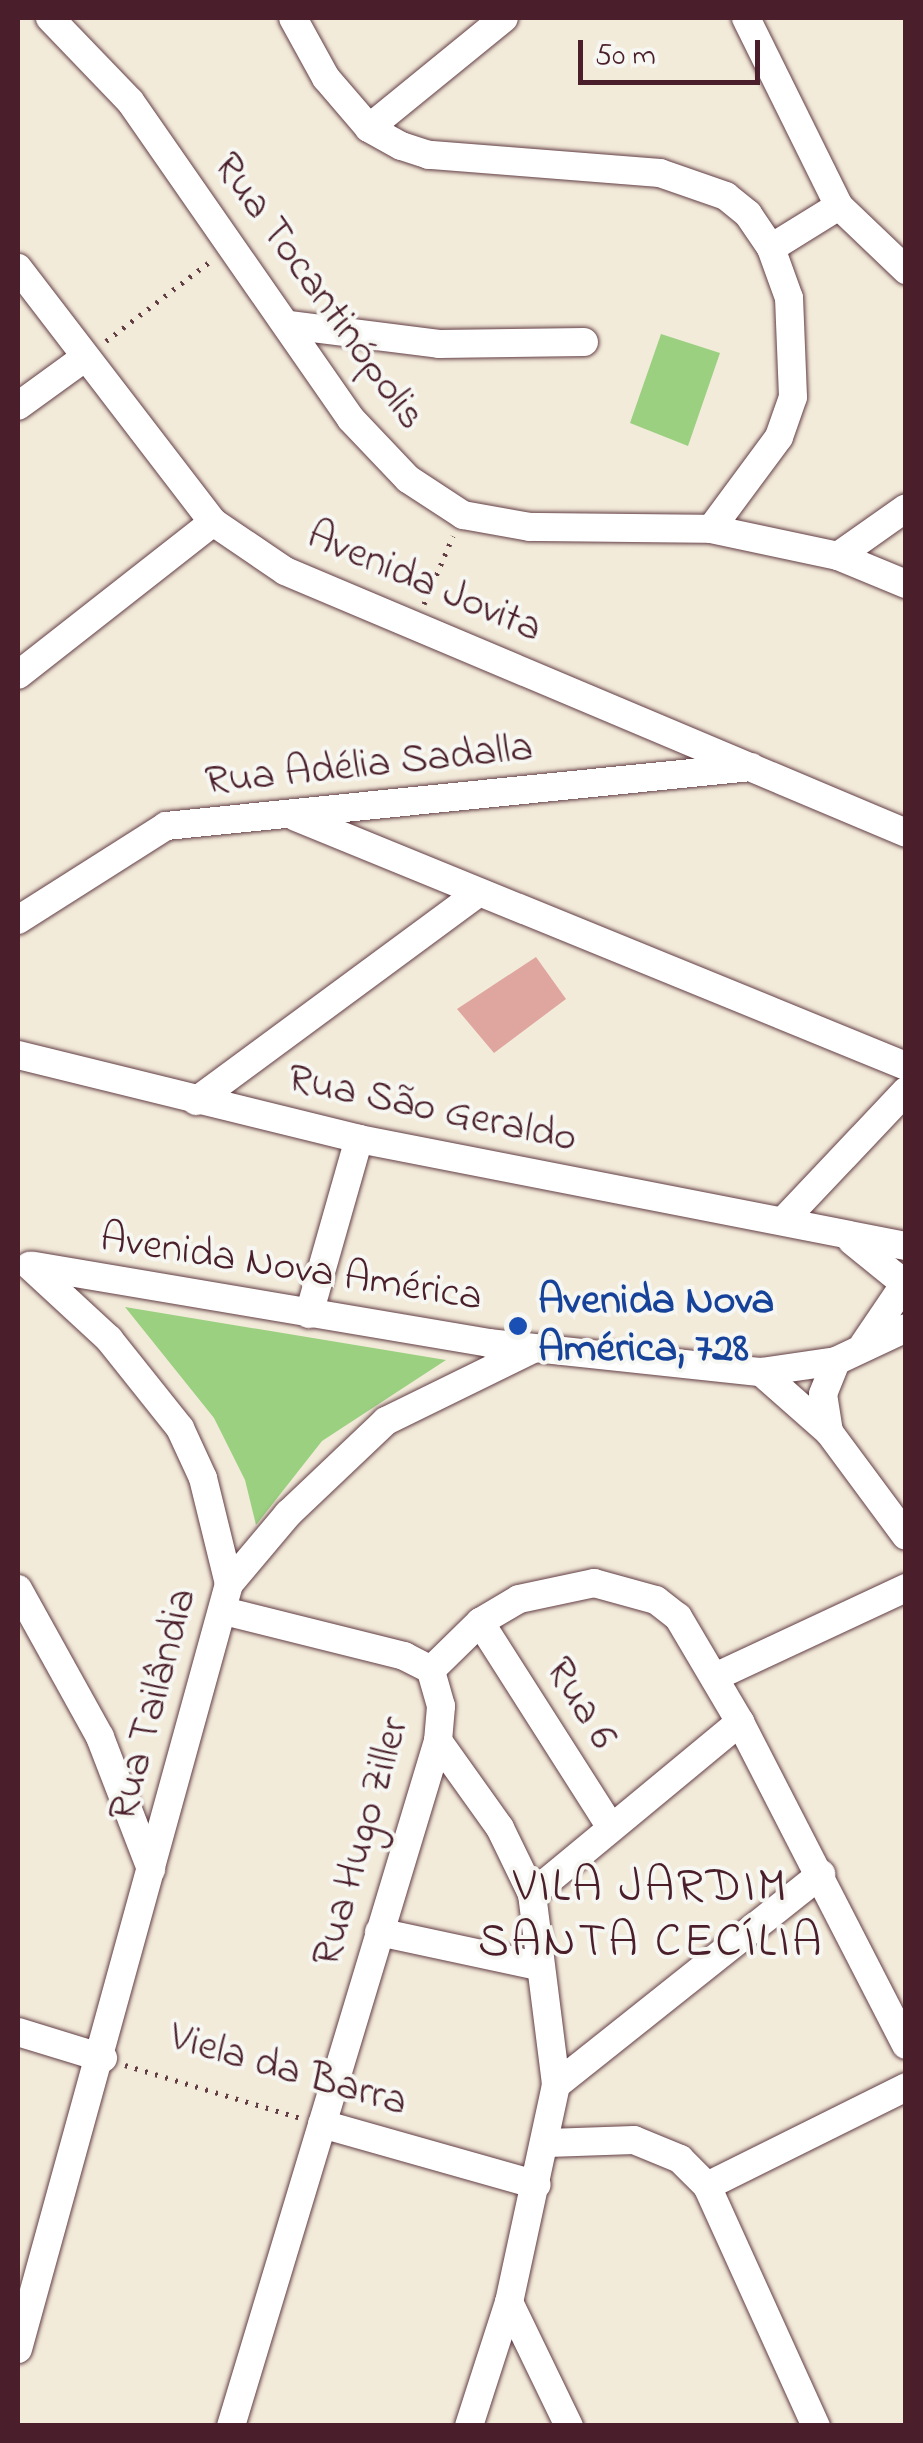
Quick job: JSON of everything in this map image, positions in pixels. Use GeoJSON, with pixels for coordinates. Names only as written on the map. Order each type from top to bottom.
{"type":"FeatureCollection","features":[{"type":"Feature","properties":{"kind":"street","name":"Rua Tocantinópolis"},"geometry":{"type":"LineString","coordinates":[[50,18],[130,100],[379,452],[462,515],[530,527],[711,528],[838,556],[906,584]]}},
{"type":"Feature","properties":{"kind":"street"},"geometry":{"type":"LineString","coordinates":[[293,18],[326,78],[369,128],[428,154],[660,172],[702,185],[748,214],[772,248],[794,327],[793,397],[779,437],[711,528]]}},
{"type":"Feature","properties":{"kind":"street"},"geometry":{"type":"LineString","coordinates":[[369,128],[504,18]]}},
{"type":"Feature","properties":{"kind":"street"},"geometry":{"type":"LineString","coordinates":[[746,18],[839,206],[906,270]]}},
{"type":"Feature","properties":{"kind":"street"},"geometry":{"type":"LineString","coordinates":[[772,248],[839,206]]}},
{"type":"Feature","properties":{"kind":"street","name":"Avenida Jovita"},"geometry":{"type":"LineString","coordinates":[[18,268],[214,522],[285,570],[906,833]]}},
{"type":"Feature","properties":{"kind":"street"},"geometry":{"type":"LineString","coordinates":[[289,325],[439,344],[584,342]]}},
{"type":"Feature","properties":{"kind":"street"},"geometry":{"type":"LineString","coordinates":[[18,406],[84,358]]}},
{"type":"Feature","properties":{"kind":"street"},"geometry":{"type":"LineString","coordinates":[[838,556],[906,508]]}},
{"type":"Feature","properties":{"kind":"street"},"geometry":{"type":"LineString","coordinates":[[18,675],[214,522]]}},
{"type":"Feature","properties":{"kind":"street","name":"Rua Adélia Sadalla"},"geometry":{"type":"LineString","coordinates":[[18,920],[166,826],[755,767]]}},
{"type":"Feature","properties":{"kind":"street"},"geometry":{"type":"LineString","coordinates":[[290,814],[906,1066]]}},
{"type":"Feature","properties":{"kind":"street"},"geometry":{"type":"LineString","coordinates":[[196,1101],[478,894]]}},
{"type":"Feature","properties":{"kind":"street","name":"Rua São Geraldo"},"geometry":{"type":"LineString","coordinates":[[18,1056],[359,1139],[906,1246]]}},
{"type":"Feature","properties":{"kind":"street"},"geometry":{"type":"LineString","coordinates":[[783,1221],[906,1090]]}},
{"type":"Feature","properties":{"kind":"street"},"geometry":{"type":"LineString","coordinates":[[309,1314],[359,1139]]}},
{"type":"Feature","properties":{"kind":"street","name":"Rua São Geraldo"},"geometry":{"type":"LineString","coordinates":[[833,1231],[903,1284]]}},
{"type":"Feature","properties":{"kind":"street","name":"Avenida Nova América"},"geometry":{"type":"LineString","coordinates":[[24,1262],[118,1282],[488,1343],[761,1372],[848,1355],[906,1328]]}},
{"type":"Feature","properties":{"kind":"street","name":"Rua Tailândia"},"geometry":{"type":"LineString","coordinates":[[18,2349],[103,2058],[227,1598],[203,1478],[180,1428],[109,1339],[24,1262]]}},
{"type":"Feature","properties":{"kind":"street"},"geometry":{"type":"LineString","coordinates":[[109,1339],[104,1306],[118,1282]]}},
{"type":"Feature","properties":{"kind":"street"},"geometry":{"type":"LineString","coordinates":[[829,1432],[823,1394],[903,1284]]}},
{"type":"Feature","properties":{"kind":"street"},"geometry":{"type":"LineString","coordinates":[[456,1386],[488,1343]]}},
{"type":"Feature","properties":{"kind":"street"},"geometry":{"type":"LineString","coordinates":[[431,1670],[404,1656],[227,1598],[288,1514],[386,1421],[533,1348]]}},
{"type":"Feature","properties":{"kind":"street"},"geometry":{"type":"LineString","coordinates":[[761,1372],[829,1432],[906,1536]]}},
{"type":"Feature","properties":{"kind":"street","name":"Rua Hugo Ziller"},"geometry":{"type":"LineString","coordinates":[[231,2426],[438,1741],[441,1706],[431,1670],[480,1622],[555,1586],[627,1590],[678,1617],[740,1722],[906,2045]]}},
{"type":"Feature","properties":{"kind":"street"},"geometry":{"type":"LineString","coordinates":[[715,1677],[906,1588]]}},
{"type":"Feature","properties":{"kind":"street"},"geometry":{"type":"LineString","coordinates":[[18,1589],[54,1644],[121,1790],[151,1869]]}},
{"type":"Feature","properties":{"kind":"street","name":"Rua 6"},"geometry":{"type":"LineString","coordinates":[[480,1622],[612,1828]]}},
{"type":"Feature","properties":{"kind":"street"},"geometry":{"type":"LineString","coordinates":[[532,1894],[740,1722]]}},
{"type":"Feature","properties":{"kind":"street"},"geometry":{"type":"LineString","coordinates":[[438,1741],[500,1828],[532,1894],[538,1966],[556,2085],[548,2143],[509,2302],[469,2426]]}},
{"type":"Feature","properties":{"kind":"street"},"geometry":{"type":"LineString","coordinates":[[121,1790],[170,1803]]}},
{"type":"Feature","properties":{"kind":"street"},"geometry":{"type":"LineString","coordinates":[[556,2085],[820,1874]]}},
{"type":"Feature","properties":{"kind":"street"},"geometry":{"type":"LineString","coordinates":[[379,1932],[538,1966]]}},
{"type":"Feature","properties":{"kind":"street","name":"Viela da Barra"},"geometry":{"type":"LineString","coordinates":[[18,2032],[103,2058]]}},
{"type":"Feature","properties":{"kind":"street"},"geometry":{"type":"LineString","coordinates":[[707,2186],[906,2087]]}},
{"type":"Feature","properties":{"kind":"street","name":"Viela da Barra"},"geometry":{"type":"LineString","coordinates":[[322,2124],[536,2184]]}},
{"type":"Feature","properties":{"kind":"street"},"geometry":{"type":"LineString","coordinates":[[548,2143],[634,2140],[680,2159],[707,2186],[816,2426]]}},
{"type":"Feature","properties":{"kind":"street"},"geometry":{"type":"LineString","coordinates":[[509,2302],[569,2426]]}},
{"type":"Feature","properties":{"kind":"path"},"geometry":{"type":"LineString","coordinates":[[84,358],[233,244]]}},
{"type":"Feature","properties":{"kind":"path"},"geometry":{"type":"LineString","coordinates":[[415,624],[462,515]]}},
{"type":"Feature","properties":{"kind":"path","name":"Viela da Barra"},"geometry":{"type":"LineString","coordinates":[[103,2058],[322,2124]]}},
{"type":"Feature","properties":{"kind":"green space"},"geometry":{"type":"Polygon","coordinates":[[[661,334],[720,353],[688,446],[630,423],[661,334]]]}},
{"type":"Feature","properties":{"kind":"green space"},"geometry":{"type":"Polygon","coordinates":[[[125,1307],[446,1360],[322,1441],[256,1525],[245,1480],[214,1418],[125,1307]]]}},
{"type":"Feature","properties":{"kind":"building"},"geometry":{"type":"Polygon","coordinates":[[[536,957],[566,999],[494,1053],[457,1009],[536,957]]]}},
{"type":"Feature","properties":{"kind":"place","name":"Avenida Nova América, 728"},"geometry":{"type":"Point","coordinates":[518,1326]}},
{"type":"Feature","properties":{"kind":"district","name":"VILA JARDIM SANTA CECÍLIA"},"geometry":{"type":"Point","coordinates":[651,1916]}}]}
